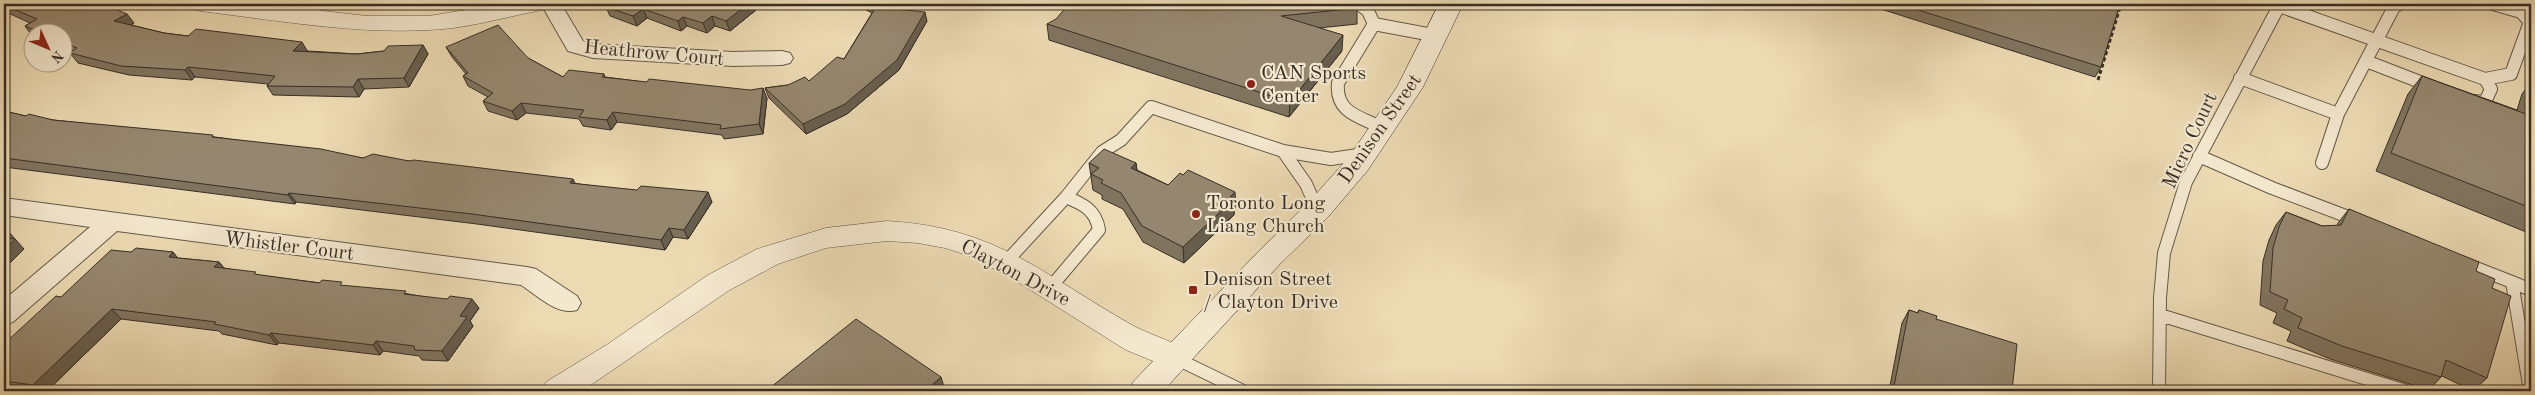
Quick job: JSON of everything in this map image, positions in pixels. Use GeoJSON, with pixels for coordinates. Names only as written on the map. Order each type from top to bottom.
{"type":"FeatureCollection","features":[{"type":"Feature","properties":{"kind":"street"},"geometry":{"type":"LineString","coordinates":[[200,4],[308,10],[367,23],[429,23],[462,19],[537,4]]}},
{"type":"Feature","properties":{"kind":"street","name":"Heathrow Court"},"geometry":{"type":"LineString","coordinates":[[551,4],[575,46],[593,51],[733,59],[782,58]]}},
{"type":"Feature","properties":{"kind":"street","name":"Denison Street"},"geometry":{"type":"LineString","coordinates":[[1144,391],[1282,245],[1318,211],[1365,154],[1404,98],[1438,36],[1451,4]]}},
{"type":"Feature","properties":{"kind":"street","name":"Whistler Court"},"geometry":{"type":"LineString","coordinates":[[4,207],[527,276],[568,303]]}},
{"type":"Feature","properties":{"kind":"street"},"geometry":{"type":"LineString","coordinates":[[4,315],[111,222]]}},
{"type":"Feature","properties":{"kind":"street","name":"Clayton Drive"},"geometry":{"type":"LineString","coordinates":[[557,391],[612,358],[732,275],[789,247],[829,236],[883,230],[951,238],[979,248],[1050,288],[1137,342],[1175,358]]}},
{"type":"Feature","properties":{"kind":"lane"},"geometry":{"type":"LineString","coordinates":[[1359,4],[1368,11],[1374,24]]}},
{"type":"Feature","properties":{"kind":"lane"},"geometry":{"type":"LineString","coordinates":[[2322,163],[2338,114],[2394,7],[2398,4]]}},
{"type":"Feature","properties":{"kind":"lane"},"geometry":{"type":"LineString","coordinates":[[2279,5],[2485,80],[2511,74],[2530,22],[2520,12],[2493,4]]}},
{"type":"Feature","properties":{"kind":"lane","name":"Micro Court"},"geometry":{"type":"LineString","coordinates":[[2159,391],[2160,315],[2164,253],[2186,182],[2279,5]]}},
{"type":"Feature","properties":{"kind":"lane"},"geometry":{"type":"LineString","coordinates":[[1374,24],[1438,36]]}},
{"type":"Feature","properties":{"kind":"lane"},"geometry":{"type":"LineString","coordinates":[[1374,24],[1338,83],[1337,94],[1345,110],[1383,128]]}},
{"type":"Feature","properties":{"kind":"lane"},"geometry":{"type":"LineString","coordinates":[[2366,61],[2444,91]]}},
{"type":"Feature","properties":{"kind":"lane"},"geometry":{"type":"LineString","coordinates":[[2240,78],[2338,114]]}},
{"type":"Feature","properties":{"kind":"lane"},"geometry":{"type":"LineString","coordinates":[[2462,98],[2485,102],[2491,89],[2485,80]]}},
{"type":"Feature","properties":{"kind":"lane"},"geometry":{"type":"LineString","coordinates":[[1006,262],[1066,197],[1102,152],[1121,140],[1151,107],[1283,151],[1331,159],[1365,154]]}},
{"type":"Feature","properties":{"kind":"lane"},"geometry":{"type":"LineString","coordinates":[[1283,151],[1306,184],[1318,211]]}},
{"type":"Feature","properties":{"kind":"lane"},"geometry":{"type":"LineString","coordinates":[[2199,156],[2272,188],[2369,225]]}},
{"type":"Feature","properties":{"kind":"lane"},"geometry":{"type":"LineString","coordinates":[[1050,288],[1099,230],[1098,218],[1091,209],[1066,197]]}},
{"type":"Feature","properties":{"kind":"lane"},"geometry":{"type":"LineString","coordinates":[[2449,257],[2531,290]]}},
{"type":"Feature","properties":{"kind":"lane"},"geometry":{"type":"LineString","coordinates":[[2512,282],[2530,391]]}},
{"type":"Feature","properties":{"kind":"lane"},"geometry":{"type":"LineString","coordinates":[[2160,315],[2406,391]]}},
{"type":"Feature","properties":{"kind":"lane"},"geometry":{"type":"LineString","coordinates":[[1175,358],[1243,391]]}},
{"type":"Feature","properties":{"kind":"path"},"geometry":{"type":"LineString","coordinates":[[2098,80],[2121,4]]}},
{"type":"Feature","properties":{"kind":"building"},"geometry":{"type":"Polygon","coordinates":[[[103,4],[127,14],[114,21],[164,33],[188,36],[196,29],[302,42],[293,51],[357,54],[384,51],[388,46],[423,45],[404,78],[358,79],[353,87],[267,86],[275,76],[188,67],[185,70],[121,66],[72,54],[77,48],[72,46],[72,22],[32,22],[37,19],[4,5],[103,4]]]}},
{"type":"Feature","properties":{"kind":"building"},"geometry":{"type":"Polygon","coordinates":[[[611,4],[748,4],[726,21],[712,16],[703,23],[683,17],[678,21],[643,9],[633,16],[606,7],[611,4]]]}},
{"type":"Feature","properties":{"kind":"building"},"geometry":{"type":"Polygon","coordinates":[[[870,4],[882,4],[876,7],[870,4]]]}},
{"type":"Feature","properties":{"kind":"building","name":"CAN Sports Center"},"geometry":{"type":"Polygon","coordinates":[[[1069,4],[1344,4],[1357,8],[1281,16],[1343,35],[1290,102],[1047,24],[1056,19],[1069,4]]]}},
{"type":"Feature","properties":{"kind":"building"},"geometry":{"type":"Polygon","coordinates":[[[1899,4],[2120,4],[2101,67],[1899,4]]]}},
{"type":"Feature","properties":{"kind":"building"},"geometry":{"type":"Polygon","coordinates":[[[876,7],[925,12],[897,60],[845,104],[803,124],[765,88],[788,85],[805,77],[809,81],[837,57],[844,59],[876,7]]]}},
{"type":"Feature","properties":{"kind":"building"},"geometry":{"type":"Polygon","coordinates":[[[498,25],[528,58],[563,77],[569,70],[604,74],[602,77],[647,82],[649,79],[750,90],[763,88],[759,124],[720,129],[721,125],[613,112],[607,120],[579,117],[584,110],[521,103],[512,111],[483,101],[493,93],[463,76],[468,73],[446,47],[498,25]]]}},
{"type":"Feature","properties":{"kind":"building"},"geometry":{"type":"Polygon","coordinates":[[[2422,76],[2526,114],[2531,96],[2531,208],[2391,153],[2422,76]]]}},
{"type":"Feature","properties":{"kind":"building"},"geometry":{"type":"Polygon","coordinates":[[[4,111],[26,116],[29,114],[53,120],[213,135],[212,137],[321,149],[363,158],[373,154],[409,161],[414,160],[573,179],[570,183],[637,190],[641,186],[708,192],[684,230],[669,228],[661,240],[472,214],[289,193],[288,195],[4,158],[4,111]]]}},
{"type":"Feature","properties":{"kind":"building","name":"Toronto Long Liang Church"},"geometry":{"type":"Polygon","coordinates":[[[1104,149],[1136,163],[1131,168],[1168,185],[1180,173],[1183,175],[1188,170],[1235,192],[1230,197],[1234,199],[1183,247],[1142,226],[1121,193],[1101,183],[1103,180],[1091,174],[1099,168],[1089,163],[1104,149]]]}},
{"type":"Feature","properties":{"kind":"building"},"geometry":{"type":"Polygon","coordinates":[[[2349,209],[2479,262],[2476,271],[2495,279],[2492,288],[2511,296],[2487,378],[2446,360],[2441,377],[2342,346],[2298,328],[2302,318],[2284,309],[2288,300],[2270,292],[2273,248],[2279,227],[2286,212],[2322,226],[2341,225],[2349,209]]]}},
{"type":"Feature","properties":{"kind":"building"},"geometry":{"type":"Polygon","coordinates":[[[4,238],[15,239],[4,250],[4,238]]]}},
{"type":"Feature","properties":{"kind":"building"},"geometry":{"type":"Polygon","coordinates":[[[136,248],[173,252],[169,257],[219,262],[214,267],[256,272],[254,274],[319,283],[322,280],[342,282],[340,285],[406,291],[404,294],[447,299],[450,296],[472,299],[460,316],[467,317],[442,351],[415,350],[414,346],[376,341],[373,345],[271,333],[269,335],[214,324],[216,322],[112,309],[33,385],[4,381],[4,344],[56,296],[61,297],[111,250],[131,252],[136,248]]]}},
{"type":"Feature","properties":{"kind":"building"},"geometry":{"type":"Polygon","coordinates":[[[1909,310],[1918,313],[1919,310],[1937,316],[1936,319],[2017,344],[2012,391],[1893,391],[1909,310]]]}},
{"type":"Feature","properties":{"kind":"building"},"geometry":{"type":"Polygon","coordinates":[[[856,319],[941,377],[925,391],[766,391],[856,319]]]}},
{"type":"Feature","properties":{"kind":"place","name":"CAN Sports Center"},"geometry":{"type":"Point","coordinates":[1251,84]}},
{"type":"Feature","properties":{"kind":"place","name":"Toronto Long Liang Church"},"geometry":{"type":"Point","coordinates":[1196,214]}},
{"type":"Feature","properties":{"kind":"place","name":"Denison Street / Clayton Drive"},"geometry":{"type":"Point","coordinates":[1193,290]}}]}
